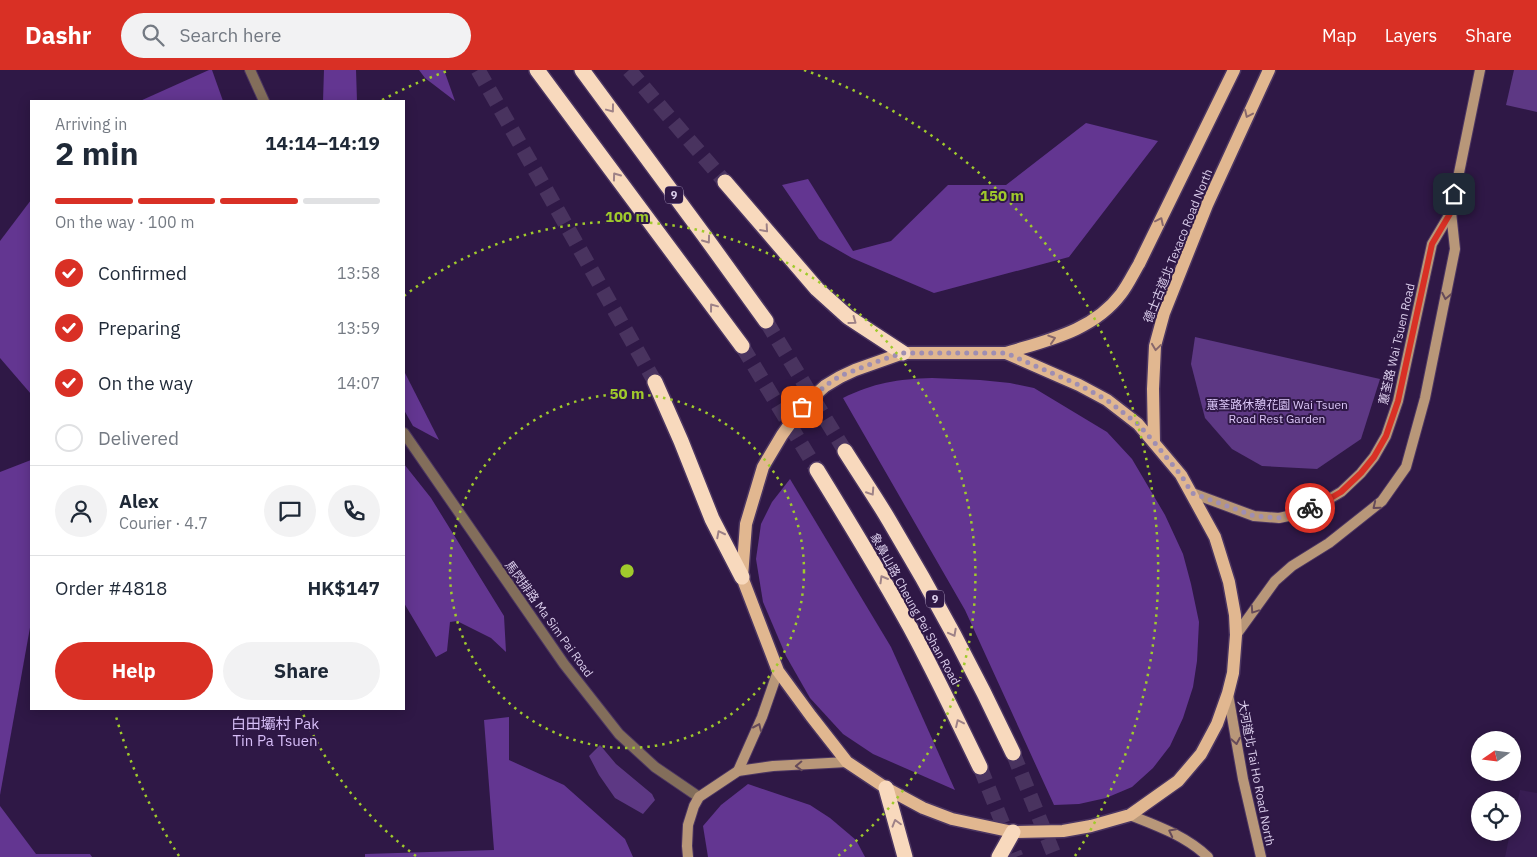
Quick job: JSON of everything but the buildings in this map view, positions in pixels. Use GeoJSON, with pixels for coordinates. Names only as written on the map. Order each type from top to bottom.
{"type":"FeatureCollection","features":[{"type":"Feature","properties":{"kind":"highway"},"geometry":{"type":"LineString","coordinates":[[537,70],[742,346]]}},
{"type":"Feature","properties":{"kind":"highway","name":"9"},"geometry":{"type":"LineString","coordinates":[[582,70],[766,321]]}},
{"type":"Feature","properties":{"kind":"highway"},"geometry":{"type":"LineString","coordinates":[[725,182],[817,289],[848,317],[903,353]]}},
{"type":"Feature","properties":{"kind":"highway"},"geometry":{"type":"LineString","coordinates":[[656,382],[712,519],[742,578]]}},
{"type":"Feature","properties":{"kind":"highway","name":"象鼻山路 Cheung Pei Shan Road"},"geometry":{"type":"LineString","coordinates":[[845,451],[890,521],[936,602],[1014,753]]}},
{"type":"Feature","properties":{"kind":"highway","name":"象鼻山路 Cheung Pei Shan Road"},"geometry":{"type":"LineString","coordinates":[[817,470],[863,544],[911,628],[980,767]]}},
{"type":"Feature","properties":{"kind":"highway"},"geometry":{"type":"LineString","coordinates":[[886,788],[905,857]]}},
{"type":"Feature","properties":{"kind":"highway"},"geometry":{"type":"LineString","coordinates":[[999,857],[1013,832]]}},
{"type":"Feature","properties":{"kind":"main road","name":"德士古道北 Texaco Road North"},"geometry":{"type":"LineString","coordinates":[[1006,353],[1074,332],[1099,317],[1121,294],[1139,264],[1234,70]]}},
{"type":"Feature","properties":{"kind":"main road","name":"德士古道北 Texaco Road North"},"geometry":{"type":"LineString","coordinates":[[1154,442],[1153,389],[1155,346],[1164,313],[1207,204],[1269,70]]}},
{"type":"Feature","properties":{"kind":"main road","name":"蕙荃路 Wai Tsuen Road"},"geometry":{"type":"LineString","coordinates":[[1236,635],[1275,581],[1292,566],[1329,543],[1382,501],[1406,467],[1425,398],[1455,249],[1451,212],[1480,70]]}},
{"type":"Feature","properties":{"kind":"main road","name":"蕙荃路 Wai Tsuen Road"},"geometry":{"type":"LineString","coordinates":[[1192,493],[1254,516],[1278,518],[1324,502],[1341,492],[1361,473],[1374,457],[1386,436],[1398,401],[1432,244],[1451,212]]}},
{"type":"Feature","properties":{"kind":"main road"},"geometry":{"type":"LineString","coordinates":[[903,353],[1006,353],[1079,385],[1107,400],[1138,424],[1181,475],[1215,537],[1226,573],[1235,615],[1236,635],[1233,673],[1228,693],[1218,724],[1201,754],[1178,781],[1130,814],[1091,826],[1063,831],[1013,832],[952,819],[923,808],[886,788],[847,762],[778,671],[742,578],[746,524],[763,467],[782,435],[802,407],[825,386],[840,376],[903,353]]}},
{"type":"Feature","properties":{"kind":"main road"},"geometry":{"type":"LineString","coordinates":[[738,771],[762,717],[778,671]]}},
{"type":"Feature","properties":{"kind":"main road","name":"大河道北 Tai Ho Road North"},"geometry":{"type":"LineString","coordinates":[[1228,693],[1242,779],[1261,857]]}},
{"type":"Feature","properties":{"kind":"main road"},"geometry":{"type":"LineString","coordinates":[[688,857],[688,825],[699,797],[738,771],[773,766],[847,762]]}},
{"type":"Feature","properties":{"kind":"main road"},"geometry":{"type":"LineString","coordinates":[[1130,814],[1183,837],[1198,847],[1208,857]]}},
{"type":"Feature","properties":{"kind":"street"},"geometry":{"type":"LineString","coordinates":[[250,70],[264,100]]}},
{"type":"Feature","properties":{"kind":"street","name":"馬閃排路 Ma Sim Pai Road"},"geometry":{"type":"LineString","coordinates":[[405,434],[564,664],[619,734],[655,767],[699,797]]}},
{"type":"Feature","properties":{"kind":"shaded area"},"geometry":{"type":"Polygon","coordinates":[[[212,70],[223,100],[142,100],[212,70]]]}},
{"type":"Feature","properties":{"kind":"shaded area"},"geometry":{"type":"Polygon","coordinates":[[[324,70],[356,70],[357,100],[323,100],[324,70]]]}},
{"type":"Feature","properties":{"kind":"shaded area"},"geometry":{"type":"Polygon","coordinates":[[[419,70],[444,70],[455,101],[425,78],[419,70]]]}},
{"type":"Feature","properties":{"kind":"shaded area"},"geometry":{"type":"Polygon","coordinates":[[[1086,123],[1158,141],[1069,257],[934,293],[852,258],[819,239],[782,185],[808,179],[853,251],[891,241],[948,185],[1006,185],[1086,123]]]}},
{"type":"Feature","properties":{"kind":"shaded area"},"geometry":{"type":"Polygon","coordinates":[[[30,201],[30,393],[0,358],[0,241],[30,201]]]}},
{"type":"Feature","properties":{"kind":"shaded area"},"geometry":{"type":"Polygon","coordinates":[[[405,373],[439,440],[413,426],[405,412],[405,373]]]}},
{"type":"Feature","properties":{"kind":"shaded area"},"geometry":{"type":"Polygon","coordinates":[[[908,379],[980,380],[1034,388],[1107,432],[1132,459],[1165,515],[1183,554],[1191,584],[1199,622],[1197,661],[1193,687],[1183,718],[1170,746],[1153,768],[1132,787],[1106,798],[1079,804],[1054,805],[965,610],[843,398],[886,383],[908,379]]]}},
{"type":"Feature","properties":{"kind":"shaded area"},"geometry":{"type":"Polygon","coordinates":[[[30,460],[30,628],[0,795],[0,472],[30,460]]]}},
{"type":"Feature","properties":{"kind":"shaded area"},"geometry":{"type":"Polygon","coordinates":[[[405,465],[431,498],[504,616],[506,652],[491,638],[457,621],[450,622],[447,651],[436,657],[405,605],[405,465]]]}},
{"type":"Feature","properties":{"kind":"shaded area"},"geometry":{"type":"Polygon","coordinates":[[[790,479],[891,647],[955,790],[873,754],[843,734],[810,698],[786,656],[763,602],[756,559],[761,524],[772,502],[790,479]]]}},
{"type":"Feature","properties":{"kind":"shaded area"},"geometry":{"type":"Polygon","coordinates":[[[509,717],[509,760],[564,785],[625,839],[633,857],[365,857],[365,854],[494,850],[484,720],[509,717]]]}},
{"type":"Feature","properties":{"kind":"shaded area"},"geometry":{"type":"Polygon","coordinates":[[[748,784],[810,805],[830,818],[856,840],[865,857],[708,857],[703,826],[721,805],[748,784]]]}},
{"type":"Feature","properties":{"kind":"shaded area"},"geometry":{"type":"Polygon","coordinates":[[[1520,791],[1537,793],[1537,857],[1505,857],[1508,841],[1521,841],[1520,791]]]}},
{"type":"Feature","properties":{"kind":"shaded area"},"geometry":{"type":"Polygon","coordinates":[[[0,806],[36,854],[90,854],[92,857],[0,857],[0,806]]]}},
{"type":"Feature","properties":{"kind":"green space"},"geometry":{"type":"Polygon","coordinates":[[[1514,70],[1537,70],[1537,112],[1506,105],[1514,70]]]}},
{"type":"Feature","properties":{"kind":"green space","name":"蕙荃路休憩花園 Wai Tsuen Road Rest Garden"},"geometry":{"type":"Polygon","coordinates":[[[1195,337],[1380,379],[1361,439],[1317,469],[1262,466],[1232,449],[1205,418],[1191,364],[1195,337]]]}},
{"type":"Feature","properties":{"kind":"green space"},"geometry":{"type":"Polygon","coordinates":[[[600,745],[616,764],[652,794],[655,800],[643,814],[615,798],[599,775],[589,756],[600,745]]]}},
{"type":"Feature","properties":{"kind":"tunnel"},"geometry":{"type":"LineString","coordinates":[[478,70],[655,382]]}},
{"type":"Feature","properties":{"kind":"tunnel"},"geometry":{"type":"LineString","coordinates":[[629,70],[725,182]]}},
{"type":"Feature","properties":{"kind":"tunnel"},"geometry":{"type":"LineString","coordinates":[[766,321],[845,451]]}},
{"type":"Feature","properties":{"kind":"tunnel"},"geometry":{"type":"LineString","coordinates":[[742,346],[817,470]]}},
{"type":"Feature","properties":{"kind":"tunnel"},"geometry":{"type":"LineString","coordinates":[[1013,753],[1055,857]]}},
{"type":"Feature","properties":{"kind":"tunnel"},"geometry":{"type":"LineString","coordinates":[[980,767],[1016,857]]}},
{"type":"Feature","properties":{"kind":"way so far"},"geometry":{"type":"LineString","coordinates":[[802,407],[825,386],[840,376],[903,353],[1006,353],[1079,385],[1107,400],[1138,424],[1181,475],[1192,493],[1254,516],[1278,518],[1310,508]]}},
{"type":"Feature","properties":{"kind":"district","name":"白田壩村 Pak Tin Pa Tsuen"},"geometry":{"type":"Point","coordinates":[275,732]}},
{"type":"Feature","properties":{"kind":"route"},"geometry":{"type":"LineString","coordinates":[[1310,508],[1341,492],[1361,473],[1374,457],[1386,436],[1398,401],[1432,244],[1451,212],[1454,194]]}}]}
